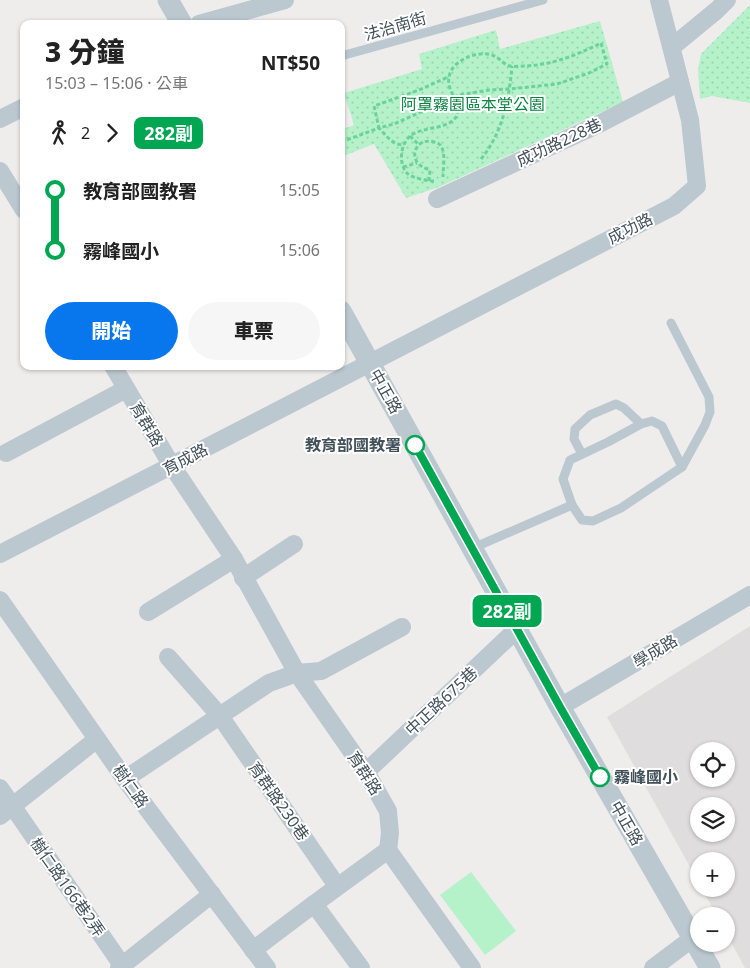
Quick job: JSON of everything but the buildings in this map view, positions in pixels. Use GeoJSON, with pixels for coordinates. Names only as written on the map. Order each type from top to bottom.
{"type":"FeatureCollection","features":[{"type":"Feature","properties":{"kind":"street"},"geometry":{"type":"LineString","coordinates":[[168,0],[180,20]]}},
{"type":"Feature","properties":{"kind":"street"},"geometry":{"type":"LineString","coordinates":[[214,20],[286,0]]}},
{"type":"Feature","properties":{"kind":"street","name":"成功路"},"geometry":{"type":"LineString","coordinates":[[370,362],[674,206],[697,186],[690,120],[659,0]]}},
{"type":"Feature","properties":{"kind":"street"},"geometry":{"type":"LineString","coordinates":[[672,48],[727,0]]}},
{"type":"Feature","properties":{"kind":"street","name":"成功路228巷"},"geometry":{"type":"LineString","coordinates":[[437,199],[599,124],[680,82]]}},
{"type":"Feature","properties":{"kind":"street"},"geometry":{"type":"LineString","coordinates":[[0,119],[20,109]]}},
{"type":"Feature","properties":{"kind":"street"},"geometry":{"type":"LineString","coordinates":[[0,171],[20,204]]}},
{"type":"Feature","properties":{"kind":"street","name":"中正路"},"geometry":{"type":"LineString","coordinates":[[345,318],[560,707],[690,931]]}},
{"type":"Feature","properties":{"kind":"street","name":"育成路"},"geometry":{"type":"LineString","coordinates":[[0,554],[370,362]]}},
{"type":"Feature","properties":{"kind":"street","name":"育群路"},"geometry":{"type":"LineString","coordinates":[[115,370],[172,466],[234,558],[297,673],[366,772],[388,811],[390,833],[388,850]]}},
{"type":"Feature","properties":{"kind":"street","name":"育群路"},"geometry":{"type":"LineString","coordinates":[[6,454],[126,389]]}},
{"type":"Feature","properties":{"kind":"street"},"geometry":{"type":"LineString","coordinates":[[244,578],[294,544]]}},
{"type":"Feature","properties":{"kind":"street"},"geometry":{"type":"LineString","coordinates":[[148,612],[234,558]]}},
{"type":"Feature","properties":{"kind":"street","name":"學成路"},"geometry":{"type":"LineString","coordinates":[[560,707],[750,594]]}},
{"type":"Feature","properties":{"kind":"street","name":"樹仁路"},"geometry":{"type":"LineString","coordinates":[[0,600],[124,779],[267,968]]}},
{"type":"Feature","properties":{"kind":"street"},"geometry":{"type":"LineString","coordinates":[[124,779],[269,683],[297,673],[321,672],[402,627]]}},
{"type":"Feature","properties":{"kind":"street","name":"中正路675巷"},"geometry":{"type":"LineString","coordinates":[[366,772],[517,629]]}},
{"type":"Feature","properties":{"kind":"street","name":"育群路230巷"},"geometry":{"type":"LineString","coordinates":[[168,657],[220,716],[337,886]]}},
{"type":"Feature","properties":{"kind":"street"},"geometry":{"type":"LineString","coordinates":[[6,812],[97,740]]}},
{"type":"Feature","properties":{"kind":"street","name":"樹仁路166巷2弄"},"geometry":{"type":"LineString","coordinates":[[0,788],[6,812],[122,967]]}},
{"type":"Feature","properties":{"kind":"street"},"geometry":{"type":"LineString","coordinates":[[253,950],[388,850],[472,968]]}},
{"type":"Feature","properties":{"kind":"street"},"geometry":{"type":"LineString","coordinates":[[122,967],[212,894]]}},
{"type":"Feature","properties":{"kind":"street"},"geometry":{"type":"LineString","coordinates":[[314,904],[361,968]]}},
{"type":"Feature","properties":{"kind":"street"},"geometry":{"type":"LineString","coordinates":[[654,968],[690,941]]}},
{"type":"Feature","properties":{"kind":"street","name":"中正路"},"geometry":{"type":"LineString","coordinates":[[701,952],[710,968]]}},
{"type":"Feature","properties":{"kind":"lane","name":"法治南街"},"geometry":{"type":"LineString","coordinates":[[345,55],[543,0]]}},
{"type":"Feature","properties":{"kind":"lane"},"geometry":{"type":"LineString","coordinates":[[671,322],[709,397],[710,412],[705,425],[682,467],[621,508],[593,521],[582,520],[572,504],[562,479],[570,460],[640,424],[652,421],[662,426],[682,467]]}},
{"type":"Feature","properties":{"kind":"lane"},"geometry":{"type":"LineString","coordinates":[[582,454],[574,438],[575,429],[590,415],[616,404],[624,408],[640,424]]}},
{"type":"Feature","properties":{"kind":"lane"},"geometry":{"type":"LineString","coordinates":[[473,548],[572,504]]}},
{"type":"Feature","properties":{"kind":"path"},"geometry":{"type":"LineString","coordinates":[[345,141],[394,124],[459,95],[490,90],[557,84],[588,73],[606,64],[601,43],[562,60],[540,65],[508,66],[493,55],[477,54],[459,62],[452,68],[448,77],[448,86],[457,107],[456,115],[448,124],[426,129],[410,136],[404,145],[401,156],[403,167],[408,174],[429,181],[449,179]]}},
{"type":"Feature","properties":{"kind":"path"},"geometry":{"type":"LineString","coordinates":[[475,164],[482,157],[494,137],[504,114],[510,89],[512,66]]}},
{"type":"Feature","properties":{"kind":"path"},"geometry":{"type":"LineString","coordinates":[[404,145],[391,142],[380,128],[374,106],[419,90],[448,77]]}},
{"type":"Feature","properties":{"kind":"path"},"geometry":{"type":"LineString","coordinates":[[410,136],[419,145]]}},
{"type":"Feature","properties":{"kind":"path"},"geometry":{"type":"LineString","coordinates":[[429,181],[430,170],[416,163],[415,153],[419,145],[430,141],[437,142],[441,146],[443,154],[443,180]]}},
{"type":"Feature","properties":{"kind":"path"},"geometry":{"type":"LineString","coordinates":[[403,167],[416,163]]}},
{"type":"Feature","properties":{"kind":"shaded area","name":"霧峰國小"},"geometry":{"type":"Polygon","coordinates":[[[750,626],[750,968],[745,968],[735,950],[735,907],[712,907],[706,897],[735,897],[735,852],[690,852],[690,867],[607,717],[750,626]]]}},
{"type":"Feature","properties":{"kind":"green space"},"geometry":{"type":"Polygon","coordinates":[[[750,5],[750,103],[712,96],[700,99],[698,70],[701,54],[750,5]]]}},
{"type":"Feature","properties":{"kind":"green space","name":"阿罩霧園區本堂公園"},"geometry":{"type":"Polygon","coordinates":[[[600,21],[623,102],[439,187],[406,198],[374,144],[345,155],[345,128],[354,125],[345,93],[422,69],[419,54],[496,30],[500,49],[600,21]]]}},
{"type":"Feature","properties":{"kind":"green space"},"geometry":{"type":"Polygon","coordinates":[[[471,872],[516,931],[485,955],[440,895],[471,872]]]}},
{"type":"Feature","properties":{"kind":"bus line","name":"282副"},"geometry":{"type":"LineString","coordinates":[[415,445],[600,777]]}},
{"type":"Feature","properties":{"kind":"place","name":"教育部國教署"},"geometry":{"type":"Point","coordinates":[415,445]}},
{"type":"Feature","properties":{"kind":"place","name":"霧峰國小"},"geometry":{"type":"Point","coordinates":[600,777]}}]}
